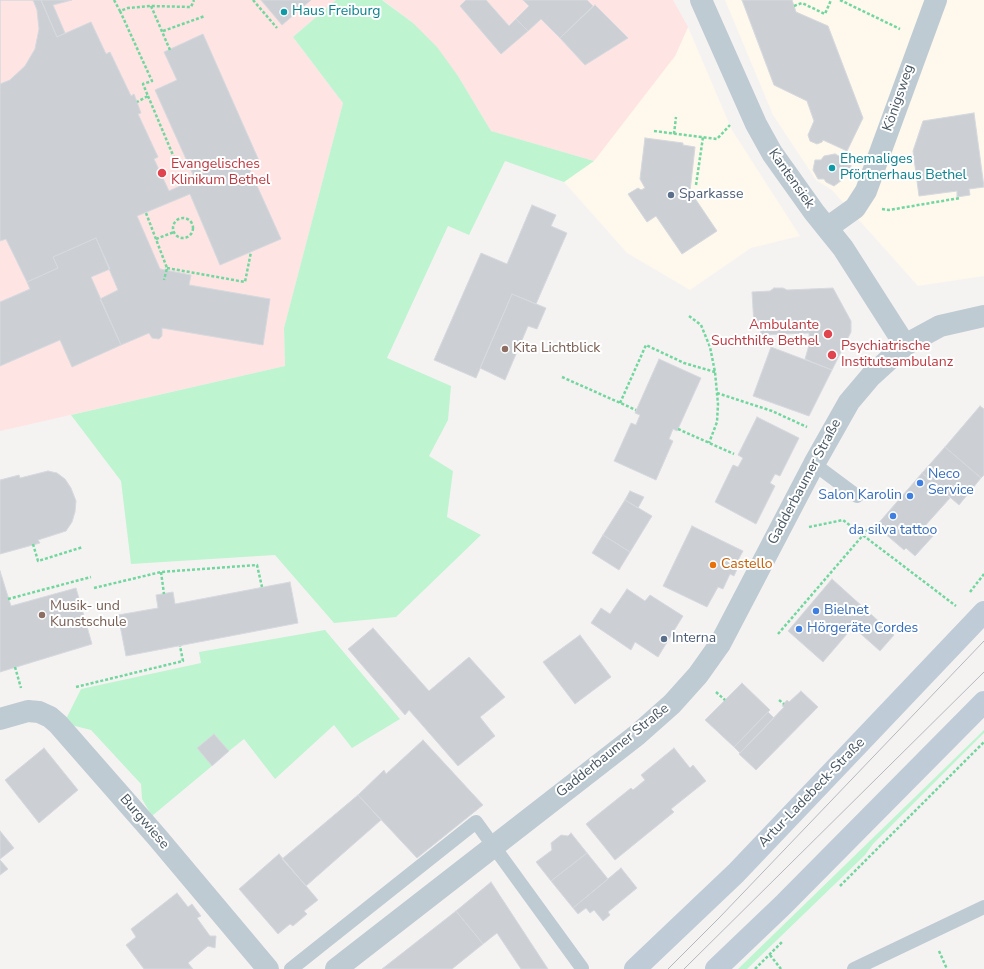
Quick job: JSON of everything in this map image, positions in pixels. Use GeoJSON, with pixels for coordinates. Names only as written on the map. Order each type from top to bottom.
{"type":"FeatureCollection","features":[{"type":"Feature","properties":{"kind":"street","name":"Kantensiek"},"geometry":{"type":"LineString","coordinates":[[701,0],[756,124],[772,153],[789,179],[855,265],[905,345]]}},
{"type":"Feature","properties":{"kind":"street","name":"Königsweg"},"geometry":{"type":"LineString","coordinates":[[827,228],[855,208],[862,200],[920,39],[936,0]]}},
{"type":"Feature","properties":{"kind":"street","name":"Gadderbaumer Straße"},"geometry":{"type":"LineString","coordinates":[[336,969],[637,735],[685,690],[720,644],[814,464],[854,397],[871,376],[905,345],[940,326],[984,316]]}},
{"type":"Feature","properties":{"kind":"street","name":"Artur-Ladebeck-Straße"},"geometry":{"type":"LineString","coordinates":[[635,969],[736,873],[984,612]]}},
{"type":"Feature","properties":{"kind":"street"},"geometry":{"type":"LineString","coordinates":[[716,969],[783,906],[984,702]]}},
{"type":"Feature","properties":{"kind":"street","name":"Burgwiese"},"geometry":{"type":"LineString","coordinates":[[0,719],[28,711],[39,712],[50,717],[58,724],[157,837],[268,969]]}},
{"type":"Feature","properties":{"kind":"lane"},"geometry":{"type":"LineString","coordinates":[[814,464],[857,496]]}},
{"type":"Feature","properties":{"kind":"lane"},"geometry":{"type":"LineString","coordinates":[[291,969],[476,822],[582,968]]}},
{"type":"Feature","properties":{"kind":"lane"},"geometry":{"type":"LineString","coordinates":[[854,969],[984,907]]}},
{"type":"Feature","properties":{"kind":"path"},"geometry":{"type":"LineString","coordinates":[[114,0],[152,82],[143,84],[178,166]]}},
{"type":"Feature","properties":{"kind":"path"},"geometry":{"type":"LineString","coordinates":[[120,11],[128,8],[150,6],[191,7],[194,0]]}},
{"type":"Feature","properties":{"kind":"path"},"geometry":{"type":"LineString","coordinates":[[253,0],[277,28]]}},
{"type":"Feature","properties":{"kind":"path"},"geometry":{"type":"LineString","coordinates":[[794,6],[802,3],[825,14],[831,0]]}},
{"type":"Feature","properties":{"kind":"path"},"geometry":{"type":"LineString","coordinates":[[840,0],[920,39]]}},
{"type":"Feature","properties":{"kind":"path"},"geometry":{"type":"LineString","coordinates":[[150,6],[163,31],[170,50]]}},
{"type":"Feature","properties":{"kind":"path"},"geometry":{"type":"LineString","coordinates":[[163,31],[205,16]]}},
{"type":"Feature","properties":{"kind":"path"},"geometry":{"type":"LineString","coordinates":[[137,102],[148,96]]}},
{"type":"Feature","properties":{"kind":"path"},"geometry":{"type":"LineString","coordinates":[[674,134],[676,117]]}},
{"type":"Feature","properties":{"kind":"path"},"geometry":{"type":"LineString","coordinates":[[654,131],[717,138],[730,125],[756,124]]}},
{"type":"Feature","properties":{"kind":"path"},"geometry":{"type":"LineString","coordinates":[[696,185],[703,137]]}},
{"type":"Feature","properties":{"kind":"path"},"geometry":{"type":"LineString","coordinates":[[862,200],[881,209],[889,210],[960,198]]}},
{"type":"Feature","properties":{"kind":"path"},"geometry":{"type":"LineString","coordinates":[[146,213],[167,268],[164,280]]}},
{"type":"Feature","properties":{"kind":"path"},"geometry":{"type":"LineString","coordinates":[[180,218],[187,218],[192,223],[193,230],[188,237],[181,238],[174,232],[174,223],[180,218]]}},
{"type":"Feature","properties":{"kind":"path"},"geometry":{"type":"LineString","coordinates":[[156,239],[174,232]]}},
{"type":"Feature","properties":{"kind":"path"},"geometry":{"type":"LineString","coordinates":[[167,268],[245,282],[251,252]]}},
{"type":"Feature","properties":{"kind":"path"},"geometry":{"type":"LineString","coordinates":[[689,316],[701,325],[710,347],[716,372],[718,393],[717,422],[709,443]]}},
{"type":"Feature","properties":{"kind":"path"},"geometry":{"type":"LineString","coordinates":[[620,403],[646,345],[684,363],[716,372]]}},
{"type":"Feature","properties":{"kind":"path"},"geometry":{"type":"LineString","coordinates":[[562,377],[636,410]]}},
{"type":"Feature","properties":{"kind":"path"},"geometry":{"type":"LineString","coordinates":[[718,393],[772,411],[795,421],[828,439]]}},
{"type":"Feature","properties":{"kind":"path"},"geometry":{"type":"LineString","coordinates":[[678,429],[734,454]]}},
{"type":"Feature","properties":{"kind":"path"},"geometry":{"type":"LineString","coordinates":[[777,534],[843,520],[960,609]]}},
{"type":"Feature","properties":{"kind":"path"},"geometry":{"type":"LineString","coordinates":[[778,634],[870,527]]}},
{"type":"Feature","properties":{"kind":"path"},"geometry":{"type":"LineString","coordinates":[[33,544],[38,561],[83,546]]}},
{"type":"Feature","properties":{"kind":"path"},"geometry":{"type":"LineString","coordinates":[[94,588],[161,572],[257,565],[262,587]]}},
{"type":"Feature","properties":{"kind":"path"},"geometry":{"type":"LineString","coordinates":[[161,572],[164,594]]}},
{"type":"Feature","properties":{"kind":"path"},"geometry":{"type":"LineString","coordinates":[[8,598],[91,576]]}},
{"type":"Feature","properties":{"kind":"path"},"geometry":{"type":"LineString","coordinates":[[76,687],[183,661],[180,646]]}},
{"type":"Feature","properties":{"kind":"path"},"geometry":{"type":"LineString","coordinates":[[15,667],[21,689]]}},
{"type":"Feature","properties":{"kind":"path"},"geometry":{"type":"LineString","coordinates":[[779,700],[784,704]]}},
{"type":"Feature","properties":{"kind":"path"},"geometry":{"type":"LineString","coordinates":[[837,888],[984,742]]}},
{"type":"Feature","properties":{"kind":"path"},"geometry":{"type":"LineString","coordinates":[[755,969],[787,938]]}},
{"type":"Feature","properties":{"kind":"path"},"geometry":{"type":"LineString","coordinates":[[770,955],[781,969]]}},
{"type":"Feature","properties":{"kind":"shaded area","name":"Evangelisches Klinikum Bethel"},"geometry":{"type":"Polygon","coordinates":[[[0,0],[336,0],[293,37],[343,103],[284,328],[285,366],[0,431],[0,0]]]}},
{"type":"Feature","properties":{"kind":"shaded area"},"geometry":{"type":"Polygon","coordinates":[[[383,0],[673,0],[688,27],[675,56],[594,161],[491,131],[458,76],[413,23],[383,0]]]}},
{"type":"Feature","properties":{"kind":"shaded area"},"geometry":{"type":"Polygon","coordinates":[[[725,0],[984,0],[984,276],[918,286],[832,190],[816,180],[773,115],[725,0]]]}},
{"type":"Feature","properties":{"kind":"shaded area"},"geometry":{"type":"Polygon","coordinates":[[[688,27],[732,130],[800,236],[751,248],[690,290],[627,253],[564,182],[577,172],[675,56],[688,27]]]}},
{"type":"Feature","properties":{"kind":"green space"},"geometry":{"type":"Polygon","coordinates":[[[336,0],[382,0],[413,23],[437,47],[458,76],[491,131],[594,161],[564,182],[505,161],[469,235],[448,226],[387,358],[451,386],[448,420],[429,456],[453,471],[447,517],[481,535],[396,617],[334,623],[275,555],[131,564],[121,481],[71,415],[285,366],[284,328],[343,103],[293,37],[336,0]]]}},
{"type":"Feature","properties":{"kind":"green space"},"geometry":{"type":"Polygon","coordinates":[[[325,630],[400,719],[352,748],[334,725],[275,779],[244,739],[229,751],[214,734],[197,748],[212,766],[152,816],[142,799],[141,784],[91,730],[71,725],[66,719],[81,689],[201,663],[199,652],[325,630]]]}},
{"type":"Feature","properties":{"kind":"green space"},"geometry":{"type":"Polygon","coordinates":[[[984,730],[984,733],[873,844],[865,855],[747,969],[738,969],[984,730]]]}},
{"type":"Feature","properties":{"kind":"building"},"geometry":{"type":"Polygon","coordinates":[[[0,0],[41,0],[57,37],[91,22],[106,54],[110,52],[131,96],[134,94],[141,113],[138,114],[158,157],[154,159],[169,191],[195,179],[155,90],[177,80],[164,52],[203,34],[260,163],[249,168],[281,239],[220,265],[190,194],[137,216],[160,269],[191,275],[189,285],[270,299],[263,345],[162,328],[162,336],[159,339],[152,338],[149,333],[121,345],[100,299],[118,290],[96,238],[53,257],[58,268],[27,282],[6,239],[0,241],[0,0]]]}},
{"type":"Feature","properties":{"kind":"building"},"geometry":{"type":"Polygon","coordinates":[[[0,0],[33,0],[37,10],[39,29],[35,49],[25,66],[10,80],[0,84],[0,0]]]}},
{"type":"Feature","properties":{"kind":"building"},"geometry":{"type":"Polygon","coordinates":[[[41,0],[72,0],[53,5],[65,33],[57,37],[41,0]]]}},
{"type":"Feature","properties":{"kind":"building","name":"Haus Freiburg"},"geometry":{"type":"Polygon","coordinates":[[[261,0],[311,0],[282,25],[261,0]]]}},
{"type":"Feature","properties":{"kind":"building"},"geometry":{"type":"Polygon","coordinates":[[[466,0],[486,0],[509,26],[516,19],[528,31],[501,54],[460,6],[466,0]]]}},
{"type":"Feature","properties":{"kind":"building"},"geometry":{"type":"Polygon","coordinates":[[[523,0],[587,0],[593,6],[560,38],[541,19],[528,31],[516,19],[529,6],[523,0]]]}},
{"type":"Feature","properties":{"kind":"building"},"geometry":{"type":"Polygon","coordinates":[[[742,0],[792,0],[796,12],[828,26],[863,118],[847,151],[823,140],[817,144],[810,141],[808,135],[814,121],[807,101],[774,85],[742,0]]]}},
{"type":"Feature","properties":{"kind":"building"},"geometry":{"type":"Polygon","coordinates":[[[595,5],[628,38],[585,65],[560,38],[595,5]]]}},
{"type":"Feature","properties":{"kind":"building"},"geometry":{"type":"Polygon","coordinates":[[[974,113],[984,187],[969,189],[970,195],[957,197],[957,191],[919,196],[913,151],[923,121],[974,113]]]}},
{"type":"Feature","properties":{"kind":"building"},"geometry":{"type":"Polygon","coordinates":[[[645,138],[683,143],[683,145],[695,147],[690,191],[717,231],[682,254],[656,216],[647,222],[628,194],[638,188],[641,190],[645,188],[640,179],[645,138]]]}},
{"type":"Feature","properties":{"kind":"building","name":"Ehemaliges Pförtnerhaus Bethel"},"geometry":{"type":"Polygon","coordinates":[[[835,154],[841,157],[847,156],[851,165],[850,175],[843,176],[842,180],[834,186],[826,182],[824,179],[818,179],[813,170],[815,160],[821,160],[824,156],[835,154]]]}},
{"type":"Feature","properties":{"kind":"building"},"geometry":{"type":"Polygon","coordinates":[[[532,205],[556,215],[551,226],[567,233],[536,304],[512,294],[476,378],[434,360],[481,253],[507,264],[532,205]]]}},
{"type":"Feature","properties":{"kind":"building"},"geometry":{"type":"Polygon","coordinates":[[[96,238],[110,269],[91,277],[121,345],[72,367],[60,340],[0,366],[0,302],[30,289],[27,282],[58,268],[53,257],[96,238]]]}},
{"type":"Feature","properties":{"kind":"building"},"geometry":{"type":"Polygon","coordinates":[[[774,288],[783,288],[787,290],[833,288],[851,321],[851,332],[832,370],[805,359],[809,345],[809,333],[761,335],[760,325],[754,326],[752,292],[770,291],[774,288]]]}},
{"type":"Feature","properties":{"kind":"building"},"geometry":{"type":"Polygon","coordinates":[[[512,294],[546,308],[537,329],[528,326],[505,380],[480,368],[512,294]]]}},
{"type":"Feature","properties":{"kind":"building"},"geometry":{"type":"Polygon","coordinates":[[[771,347],[832,370],[809,416],[753,396],[771,347]]]}},
{"type":"Feature","properties":{"kind":"building"},"geometry":{"type":"Polygon","coordinates":[[[659,359],[701,378],[677,431],[673,429],[669,439],[673,441],[656,480],[614,461],[631,423],[636,425],[640,415],[635,413],[659,359]]]}},
{"type":"Feature","properties":{"kind":"building"},"geometry":{"type":"Polygon","coordinates":[[[980,406],[984,409],[984,475],[981,478],[945,447],[980,406]]]}},
{"type":"Feature","properties":{"kind":"building"},"geometry":{"type":"Polygon","coordinates":[[[757,417],[799,438],[780,476],[775,474],[770,483],[775,486],[756,524],[715,502],[733,465],[738,467],[743,458],[738,455],[757,417]]]}},
{"type":"Feature","properties":{"kind":"building"},"geometry":{"type":"Polygon","coordinates":[[[945,447],[981,478],[959,505],[922,473],[945,447]]]}},
{"type":"Feature","properties":{"kind":"building"},"geometry":{"type":"Polygon","coordinates":[[[48,471],[57,473],[65,479],[71,488],[76,501],[72,522],[66,531],[38,540],[40,543],[0,554],[0,480],[19,475],[20,478],[48,471]]]}},
{"type":"Feature","properties":{"kind":"building"},"geometry":{"type":"Polygon","coordinates":[[[922,473],[950,498],[924,527],[934,535],[915,556],[906,548],[904,550],[876,526],[922,473]]]}},
{"type":"Feature","properties":{"kind":"building"},"geometry":{"type":"Polygon","coordinates":[[[630,491],[644,497],[638,508],[625,500],[630,491]]]}},
{"type":"Feature","properties":{"kind":"building"},"geometry":{"type":"Polygon","coordinates":[[[625,500],[652,516],[630,552],[603,535],[625,500]]]}},
{"type":"Feature","properties":{"kind":"building"},"geometry":{"type":"Polygon","coordinates":[[[692,526],[743,551],[735,566],[738,567],[734,576],[730,574],[723,589],[718,587],[707,607],[663,586],[692,526]]]}},
{"type":"Feature","properties":{"kind":"building"},"geometry":{"type":"Polygon","coordinates":[[[603,535],[630,552],[619,570],[592,553],[603,535]]]}},
{"type":"Feature","properties":{"kind":"building","name":"Musik- und Kunstschule"},"geometry":{"type":"Polygon","coordinates":[[[0,571],[11,606],[76,588],[92,644],[0,672],[0,571]]]}},
{"type":"Feature","properties":{"kind":"building"},"geometry":{"type":"Polygon","coordinates":[[[832,579],[894,635],[880,651],[853,627],[823,662],[788,631],[832,579]]]}},
{"type":"Feature","properties":{"kind":"building"},"geometry":{"type":"Polygon","coordinates":[[[290,582],[298,623],[126,656],[118,615],[158,608],[156,595],[173,592],[175,604],[290,582]]]}},
{"type":"Feature","properties":{"kind":"building"},"geometry":{"type":"Polygon","coordinates":[[[627,589],[645,601],[650,595],[683,616],[658,657],[635,642],[631,650],[591,623],[601,608],[610,614],[627,589]]]}},
{"type":"Feature","properties":{"kind":"building"},"geometry":{"type":"Polygon","coordinates":[[[373,628],[429,691],[469,657],[505,697],[480,717],[495,736],[458,766],[409,710],[405,715],[348,649],[373,628]]]}},
{"type":"Feature","properties":{"kind":"building"},"geometry":{"type":"Polygon","coordinates":[[[580,635],[611,677],[575,704],[543,662],[580,635]]]}},
{"type":"Feature","properties":{"kind":"building"},"geometry":{"type":"Polygon","coordinates":[[[742,683],[770,710],[734,747],[705,720],[742,683]]]}},
{"type":"Feature","properties":{"kind":"building"},"geometry":{"type":"Polygon","coordinates":[[[801,691],[818,707],[756,770],[739,754],[784,707],[782,706],[787,700],[789,702],[801,691]]]}},
{"type":"Feature","properties":{"kind":"building"},"geometry":{"type":"Polygon","coordinates":[[[768,712],[774,718],[740,753],[734,747],[768,712]]]}},
{"type":"Feature","properties":{"kind":"building"},"geometry":{"type":"Polygon","coordinates":[[[214,734],[229,751],[212,766],[197,748],[214,734]]]}},
{"type":"Feature","properties":{"kind":"building"},"geometry":{"type":"Polygon","coordinates":[[[423,740],[483,805],[417,858],[358,795],[384,770],[386,774],[423,740]]]}},
{"type":"Feature","properties":{"kind":"building"},"geometry":{"type":"Polygon","coordinates":[[[44,748],[78,790],[39,823],[5,780],[44,748]]]}},
{"type":"Feature","properties":{"kind":"building"},"geometry":{"type":"Polygon","coordinates":[[[674,748],[690,768],[693,765],[706,781],[671,809],[674,812],[615,860],[586,824],[631,788],[633,790],[645,780],[641,775],[674,748]]]}},
{"type":"Feature","properties":{"kind":"building"},"geometry":{"type":"Polygon","coordinates":[[[358,795],[381,820],[306,886],[282,859],[358,795]]]}},
{"type":"Feature","properties":{"kind":"building"},"geometry":{"type":"Polygon","coordinates":[[[0,831],[14,848],[0,859],[0,831]]]}},
{"type":"Feature","properties":{"kind":"building"},"geometry":{"type":"Polygon","coordinates":[[[571,833],[587,853],[551,881],[536,862],[552,850],[551,843],[561,835],[568,836],[571,833]]]}},
{"type":"Feature","properties":{"kind":"building"},"geometry":{"type":"Polygon","coordinates":[[[587,853],[608,879],[573,908],[551,881],[587,853]]]}},
{"type":"Feature","properties":{"kind":"building"},"geometry":{"type":"Polygon","coordinates":[[[279,854],[318,900],[304,911],[307,914],[293,926],[290,924],[278,934],[239,889],[279,854]]]}},
{"type":"Feature","properties":{"kind":"building"},"geometry":{"type":"Polygon","coordinates":[[[0,860],[8,869],[0,875],[0,860]]]}},
{"type":"Feature","properties":{"kind":"building"},"geometry":{"type":"Polygon","coordinates":[[[621,868],[637,888],[608,912],[610,915],[603,921],[594,910],[590,913],[586,908],[578,914],[573,908],[621,868]]]}},
{"type":"Feature","properties":{"kind":"building"},"geometry":{"type":"Polygon","coordinates":[[[491,882],[548,969],[521,969],[497,933],[483,944],[456,911],[491,882]]]}},
{"type":"Feature","properties":{"kind":"building"},"geometry":{"type":"Polygon","coordinates":[[[177,893],[188,907],[192,904],[201,916],[197,918],[210,936],[216,936],[215,948],[208,946],[188,963],[193,969],[144,969],[126,945],[136,937],[131,929],[177,893]]]}},
{"type":"Feature","properties":{"kind":"building"},"geometry":{"type":"Polygon","coordinates":[[[456,911],[483,944],[452,969],[382,969],[456,911]]]}},
{"type":"Feature","properties":{"kind":"tram line"},"geometry":{"type":"LineString","coordinates":[[668,969],[719,918],[984,641]]}},
{"type":"Feature","properties":{"kind":"tram line"},"geometry":{"type":"LineString","coordinates":[[684,969],[984,672]]}},
{"type":"Feature","properties":{"kind":"place","name":"Haus Freiburg"},"geometry":{"type":"Point","coordinates":[284,12]}},
{"type":"Feature","properties":{"kind":"place","name":"Ehemaliges Pförtnerhaus Bethel"},"geometry":{"type":"Point","coordinates":[832,168]}},
{"type":"Feature","properties":{"kind":"place","name":"Evangelisches Klinikum Bethel"},"geometry":{"type":"Point","coordinates":[162,173]}},
{"type":"Feature","properties":{"kind":"place","name":"Sparkasse"},"geometry":{"type":"Point","coordinates":[671,195]}},
{"type":"Feature","properties":{"kind":"place","name":"Ambulante Suchthilfe Bethel"},"geometry":{"type":"Point","coordinates":[828,334]}},
{"type":"Feature","properties":{"kind":"place","name":"Kita Lichtblick"},"geometry":{"type":"Point","coordinates":[505,349]}},
{"type":"Feature","properties":{"kind":"place","name":"Psychiatrische Institutsambulanz"},"geometry":{"type":"Point","coordinates":[832,355]}},
{"type":"Feature","properties":{"kind":"place","name":"Neco Service"},"geometry":{"type":"Point","coordinates":[920,483]}},
{"type":"Feature","properties":{"kind":"place","name":"Salon Karolin"},"geometry":{"type":"Point","coordinates":[910,496]}},
{"type":"Feature","properties":{"kind":"place","name":"da silva tattoo"},"geometry":{"type":"Point","coordinates":[893,516]}},
{"type":"Feature","properties":{"kind":"place","name":"Castello"},"geometry":{"type":"Point","coordinates":[713,565]}},
{"type":"Feature","properties":{"kind":"place","name":"Bielnet"},"geometry":{"type":"Point","coordinates":[816,611]}},
{"type":"Feature","properties":{"kind":"place","name":"Musik- und Kunstschule"},"geometry":{"type":"Point","coordinates":[42,615]}},
{"type":"Feature","properties":{"kind":"place","name":"Hörgeräte Cordes"},"geometry":{"type":"Point","coordinates":[799,629]}},
{"type":"Feature","properties":{"kind":"place","name":"Interna"},"geometry":{"type":"Point","coordinates":[664,639]}}]}
